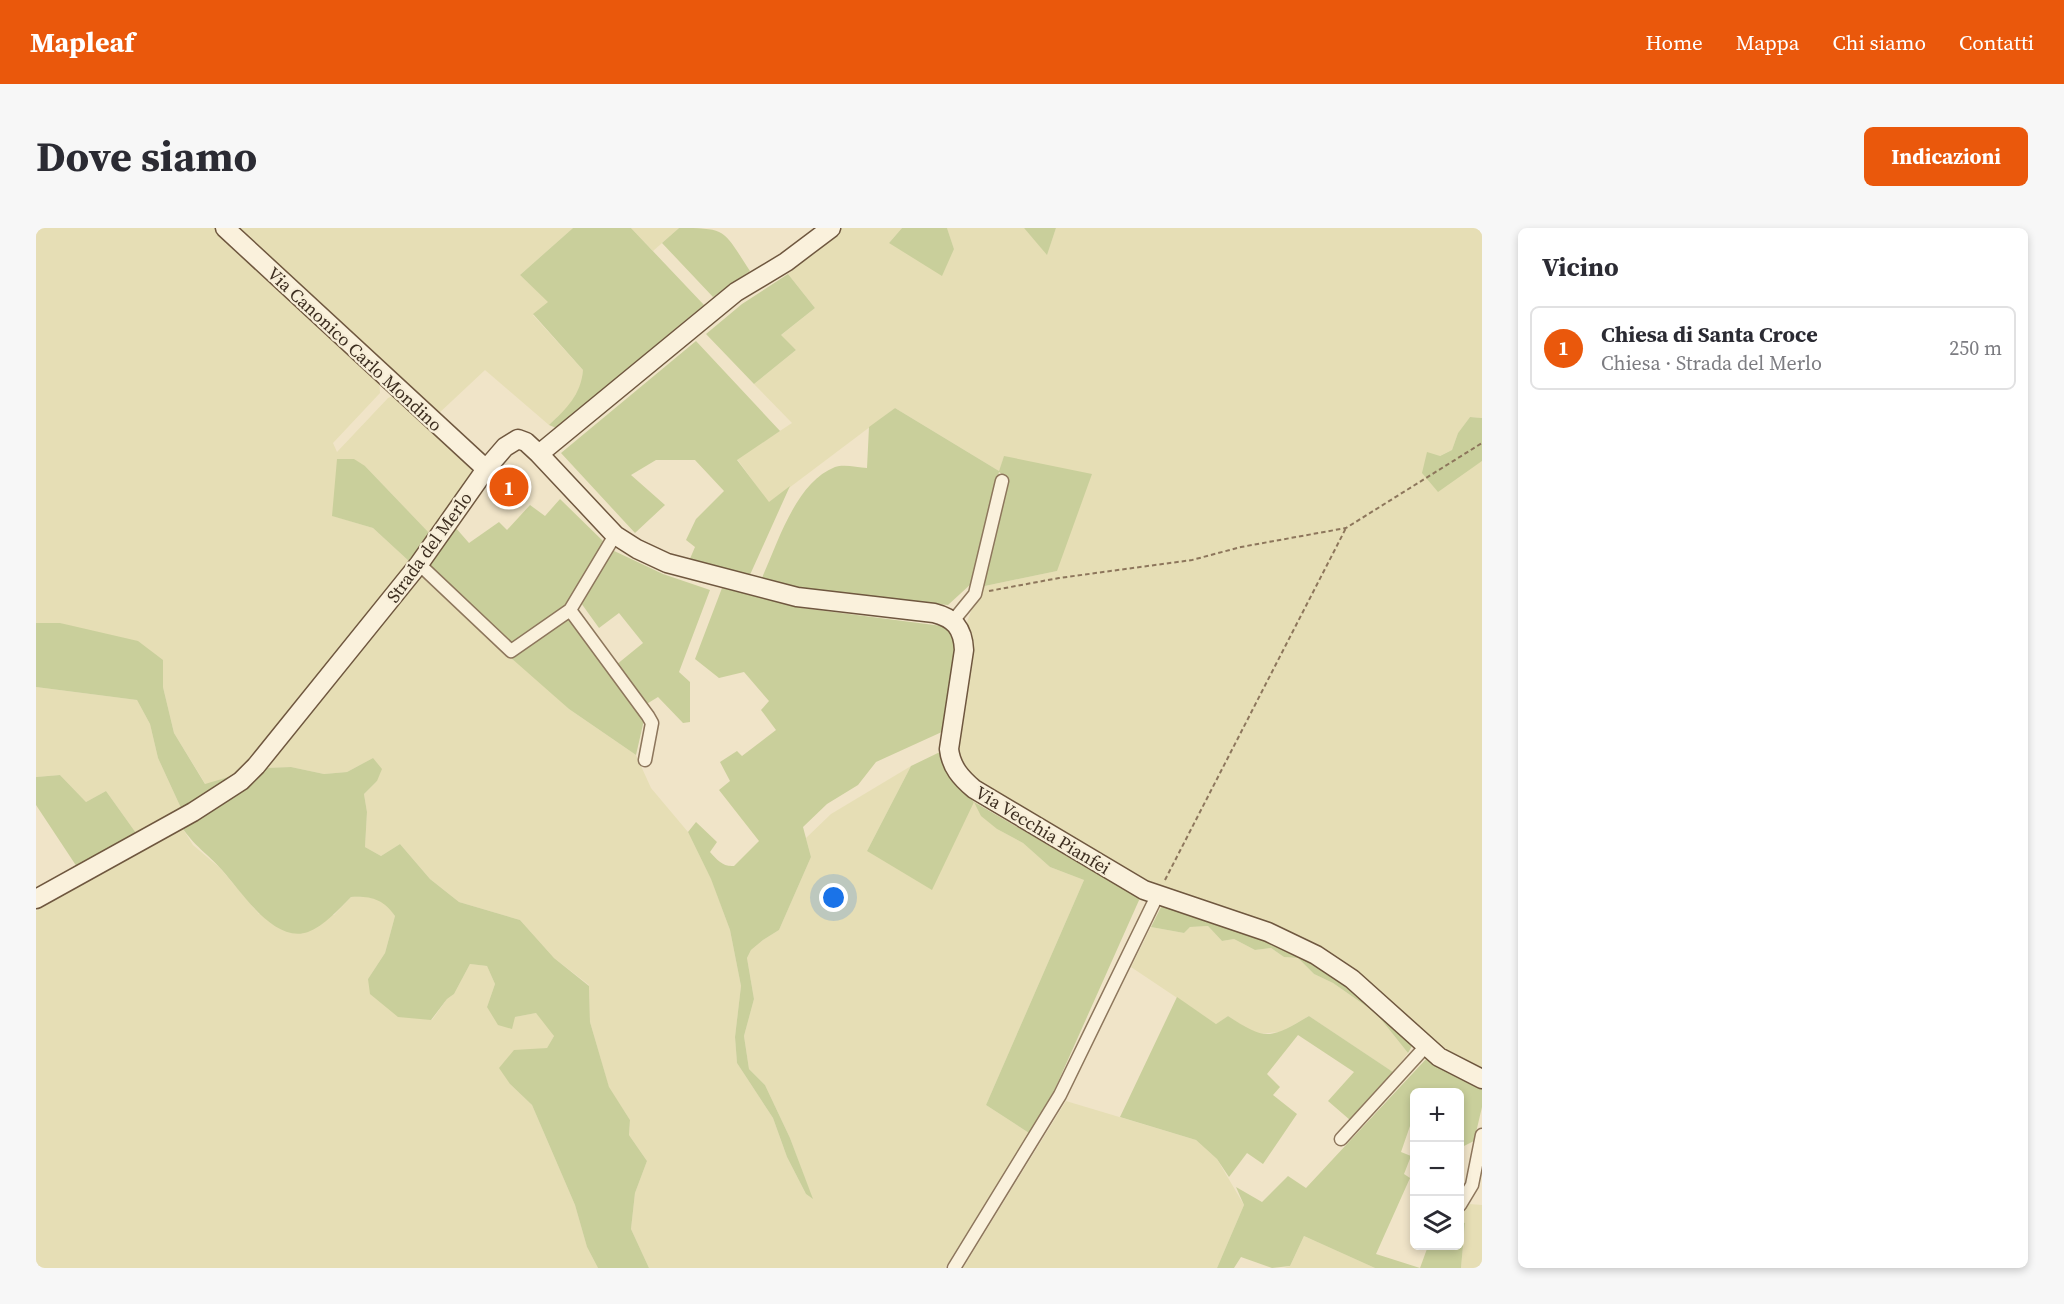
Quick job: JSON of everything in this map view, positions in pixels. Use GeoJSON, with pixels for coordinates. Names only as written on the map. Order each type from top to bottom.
{"type":"FeatureCollection","features":[{"type":"Feature","properties":{"kind":"street","name":"Via Canonico Carlo Mondino"},"geometry":{"type":"LineString","coordinates":[[225,228],[486,469]]}},
{"type":"Feature","properties":{"kind":"street"},"geometry":{"type":"LineString","coordinates":[[831,228],[786,262],[736,292],[539,454],[615,535],[636,549],[676,567],[815,601],[934,613],[953,621],[975,594],[1002,481]]}},
{"type":"Feature","properties":{"kind":"street","name":"Strada del Merlo"},"geometry":{"type":"LineString","coordinates":[[36,899],[193,812],[241,781],[284,733],[419,564],[486,469],[505,447],[518,439],[526,442],[539,454]]}},
{"type":"Feature","properties":{"kind":"street"},"geometry":{"type":"LineString","coordinates":[[419,564],[511,651],[570,610],[615,535]]}},
{"type":"Feature","properties":{"kind":"street"},"geometry":{"type":"LineString","coordinates":[[570,610],[652,723],[645,760]]}},
{"type":"Feature","properties":{"kind":"street","name":"Via Vecchia Pianfei"},"geometry":{"type":"LineString","coordinates":[[953,621],[962,634],[964,650],[948,741],[950,758],[958,774],[988,800],[1157,896],[1245,923],[1316,955],[1352,979],[1426,1046],[1454,1066],[1482,1079]]}},
{"type":"Feature","properties":{"kind":"street"},"geometry":{"type":"LineString","coordinates":[[954,1268],[1060,1095],[1157,896]]}},
{"type":"Feature","properties":{"kind":"street"},"geometry":{"type":"LineString","coordinates":[[1341,1139],[1426,1046]]}},
{"type":"Feature","properties":{"kind":"street"},"geometry":{"type":"LineString","coordinates":[[1464,1198],[1472,1185],[1482,1135]]}},
{"type":"Feature","properties":{"kind":"path"},"geometry":{"type":"LineString","coordinates":[[975,594],[1059,578],[1192,560],[1241,547],[1346,528],[1482,443]]}},
{"type":"Feature","properties":{"kind":"path"},"geometry":{"type":"LineString","coordinates":[[1157,896],[1346,528]]}},
{"type":"Feature","properties":{"kind":"shaded area"},"geometry":{"type":"Polygon","coordinates":[[[36,228],[216,228],[379,380],[380,393],[333,443],[337,452],[388,398],[393,396],[398,397],[476,472],[432,536],[365,466],[333,516],[373,528],[411,563],[242,773],[206,785],[174,733],[163,687],[162,660],[60,623],[36,623],[36,228]]]}},
{"type":"Feature","properties":{"kind":"shaded area"},"geometry":{"type":"Polygon","coordinates":[[[234,228],[573,228],[520,275],[549,302],[533,315],[583,370],[582,383],[570,405],[549,425],[485,370],[437,415],[234,228]]]}},
{"type":"Feature","properties":{"kind":"shaded area"},"geometry":{"type":"Polygon","coordinates":[[[631,228],[679,228],[653,251],[631,228]]]}},
{"type":"Feature","properties":{"kind":"shaded area"},"geometry":{"type":"Polygon","coordinates":[[[839,228],[902,228],[889,243],[954,249],[947,228],[1024,228],[1047,254],[1056,228],[1482,228],[1482,418],[1470,417],[1458,433],[1452,450],[1440,456],[1467,470],[1482,461],[1482,1075],[1459,1064],[1383,998],[1121,869],[985,791],[960,761],[956,747],[970,638],[967,622],[980,587],[1057,571],[1004,457],[999,471],[895,408],[769,503],[737,459],[792,423],[754,384],[796,350],[780,336],[815,308],[788,274],[839,228]]]}},
{"type":"Feature","properties":{"kind":"shaded area"},"geometry":{"type":"Polygon","coordinates":[[[422,572],[569,709],[636,755],[651,788],[688,832],[711,878],[730,930],[741,986],[735,1037],[737,1063],[773,1118],[787,1157],[806,1194],[812,1198],[790,1138],[765,1085],[749,1069],[744,1036],[754,999],[747,958],[751,950],[779,930],[811,857],[806,838],[831,814],[911,766],[867,851],[974,802],[997,829],[1023,843],[1050,867],[1084,880],[986,1105],[1029,1133],[945,1268],[649,1268],[631,1229],[635,1193],[647,1161],[629,1135],[630,1120],[609,1088],[590,1022],[589,985],[554,958],[520,920],[459,902],[430,879],[400,844],[381,856],[365,847],[367,812],[364,794],[377,781],[373,758],[347,772],[324,774],[291,767],[264,768],[422,572]]]}},
{"type":"Feature","properties":{"kind":"shaded area"},"geometry":{"type":"Polygon","coordinates":[[[36,687],[137,700],[150,724],[158,758],[181,808],[136,833],[106,791],[86,802],[60,775],[36,777],[36,687]]]}},
{"type":"Feature","properties":{"kind":"shaded area"},"geometry":{"type":"Polygon","coordinates":[[[181,826],[193,845],[220,868],[259,914],[334,915],[351,897],[371,896],[387,904],[395,916],[385,953],[368,979],[432,1020],[447,999],[454,994],[470,964],[487,966],[495,984],[487,1007],[515,1017],[536,1013],[547,1024],[554,1036],[547,1048],[532,1050],[510,1084],[532,1105],[575,1205],[587,1247],[598,1268],[36,1268],[36,911],[181,826]]]}},
{"type":"Feature","properties":{"kind":"shaded area"},"geometry":{"type":"Polygon","coordinates":[[[1208,926],[1222,941],[1234,939],[1255,950],[1271,948],[1284,957],[1298,958],[1314,974],[1333,983],[1376,1013],[1408,1053],[1393,1072],[1309,1016],[1281,1032],[1255,1034],[1228,1016],[1216,1024],[1131,967],[1151,927],[1184,933],[1190,927],[1208,926]]]}},
{"type":"Feature","properties":{"kind":"shaded area"},"geometry":{"type":"Polygon","coordinates":[[[1066,1101],[1196,1140],[1217,1159],[1244,1205],[1217,1268],[963,1268],[1066,1101]]]}},
{"type":"Feature","properties":{"kind":"shaded area"},"geometry":{"type":"Polygon","coordinates":[[[1469,1204],[1482,1205],[1482,1268],[1461,1268],[1464,1250],[1464,1210],[1469,1204]]]}},
{"type":"Feature","properties":{"kind":"shaded area"},"geometry":{"type":"Polygon","coordinates":[[[1304,1236],[1375,1268],[1284,1268],[1290,1266],[1304,1236]]]}},
{"type":"Feature","properties":{"kind":"green space"},"geometry":{"type":"Polygon","coordinates":[[[573,228],[631,228],[704,305],[556,428],[549,425],[576,394],[583,370],[533,314],[548,302],[520,275],[573,228]]]}},
{"type":"Feature","properties":{"kind":"green space"},"geometry":{"type":"Polygon","coordinates":[[[679,228],[707,229],[723,234],[729,239],[750,271],[713,297],[662,243],[679,228]]]}},
{"type":"Feature","properties":{"kind":"green space"},"geometry":{"type":"Polygon","coordinates":[[[902,228],[947,228],[954,249],[942,276],[889,243],[902,228]]]}},
{"type":"Feature","properties":{"kind":"green space"},"geometry":{"type":"Polygon","coordinates":[[[1024,228],[1056,228],[1047,255],[1024,228]]]}},
{"type":"Feature","properties":{"kind":"green space"},"geometry":{"type":"Polygon","coordinates":[[[788,274],[815,308],[781,335],[796,350],[754,384],[706,334],[742,304],[788,274]]]}},
{"type":"Feature","properties":{"kind":"green space"},"geometry":{"type":"Polygon","coordinates":[[[696,341],[780,431],[737,460],[769,502],[790,486],[749,577],[689,561],[695,547],[686,540],[696,519],[724,491],[695,460],[656,460],[631,475],[665,505],[635,533],[561,453],[696,341]]]}},
{"type":"Feature","properties":{"kind":"green space"},"geometry":{"type":"Polygon","coordinates":[[[895,408],[999,471],[1004,456],[1092,474],[1057,571],[980,587],[1007,478],[999,472],[972,583],[948,605],[800,591],[761,580],[781,532],[798,500],[821,475],[835,467],[867,468],[869,427],[895,408]]]}},
{"type":"Feature","properties":{"kind":"green space"},"geometry":{"type":"Polygon","coordinates":[[[1470,417],[1482,418],[1482,461],[1438,492],[1422,473],[1427,452],[1440,456],[1452,450],[1458,433],[1470,417]]]}},
{"type":"Feature","properties":{"kind":"green space"},"geometry":{"type":"Polygon","coordinates":[[[337,459],[354,459],[365,466],[432,536],[411,563],[373,528],[332,516],[337,459]]]}},
{"type":"Feature","properties":{"kind":"green space"},"geometry":{"type":"Polygon","coordinates":[[[560,499],[604,542],[566,607],[512,646],[428,567],[455,527],[469,543],[499,522],[507,530],[530,505],[545,516],[560,499]]]}},
{"type":"Feature","properties":{"kind":"green space"},"geometry":{"type":"Polygon","coordinates":[[[610,549],[663,574],[710,590],[679,672],[690,682],[690,722],[683,723],[658,697],[645,705],[616,665],[643,643],[619,613],[599,628],[581,603],[610,549]]]}},
{"type":"Feature","properties":{"kind":"green space"},"geometry":{"type":"Polygon","coordinates":[[[722,588],[802,608],[942,626],[950,631],[956,646],[944,731],[876,762],[858,785],[827,804],[803,827],[811,857],[779,930],[751,950],[747,958],[754,999],[744,1036],[749,1069],[765,1085],[790,1138],[813,1199],[806,1194],[787,1157],[773,1118],[737,1063],[735,1037],[741,986],[730,930],[711,879],[688,832],[696,822],[717,842],[710,852],[720,862],[730,866],[734,866],[759,841],[719,790],[730,781],[720,762],[737,751],[742,756],[776,730],[761,710],[769,701],[744,672],[719,678],[695,659],[722,588]]]}},
{"type":"Feature","properties":{"kind":"green space"},"geometry":{"type":"Polygon","coordinates":[[[569,616],[644,720],[636,755],[569,709],[510,657],[569,616]]]}},
{"type":"Feature","properties":{"kind":"green space"},"geometry":{"type":"Polygon","coordinates":[[[36,623],[60,623],[138,641],[163,660],[163,687],[174,733],[205,784],[242,773],[198,801],[181,808],[158,758],[150,724],[137,700],[36,687],[36,623]]]}},
{"type":"Feature","properties":{"kind":"green space"},"geometry":{"type":"Polygon","coordinates":[[[942,751],[949,776],[974,802],[932,890],[867,851],[911,766],[942,751]]]}},
{"type":"Feature","properties":{"kind":"green space"},"geometry":{"type":"Polygon","coordinates":[[[373,758],[382,769],[377,781],[364,794],[367,812],[365,847],[381,856],[400,844],[430,879],[459,902],[520,920],[554,958],[589,986],[590,1022],[609,1087],[630,1120],[629,1135],[647,1161],[635,1193],[631,1229],[649,1268],[598,1268],[587,1247],[575,1205],[532,1105],[510,1084],[499,1068],[514,1050],[547,1048],[554,1036],[536,1013],[515,1017],[512,1029],[498,1025],[487,1007],[495,984],[487,966],[470,964],[454,994],[447,999],[431,1020],[398,1017],[370,994],[368,979],[385,953],[395,916],[386,906],[371,898],[351,897],[320,926],[308,932],[295,934],[283,930],[259,913],[181,826],[264,768],[291,767],[324,774],[347,772],[373,758]]]}},
{"type":"Feature","properties":{"kind":"green space"},"geometry":{"type":"Polygon","coordinates":[[[60,775],[86,802],[106,791],[136,833],[77,867],[36,805],[36,777],[60,775]]]}},
{"type":"Feature","properties":{"kind":"green space"},"geometry":{"type":"Polygon","coordinates":[[[974,802],[1140,898],[1054,1091],[1029,1133],[986,1105],[1084,880],[1050,867],[1023,843],[997,829],[981,816],[974,802]]]}},
{"type":"Feature","properties":{"kind":"green space"},"geometry":{"type":"Polygon","coordinates":[[[1162,905],[1234,927],[1299,956],[1329,973],[1385,1018],[1412,1046],[1408,1053],[1376,1013],[1333,983],[1314,974],[1298,958],[1284,957],[1271,948],[1255,950],[1234,939],[1222,941],[1208,926],[1190,927],[1184,933],[1151,927],[1162,905]]]}},
{"type":"Feature","properties":{"kind":"green space"},"geometry":{"type":"Polygon","coordinates":[[[1177,997],[1216,1024],[1228,1016],[1260,1033],[1276,1033],[1309,1016],[1393,1072],[1350,1120],[1328,1101],[1354,1072],[1298,1035],[1267,1074],[1280,1087],[1273,1095],[1297,1114],[1263,1164],[1247,1153],[1229,1177],[1217,1159],[1196,1140],[1120,1117],[1177,997]]]}},
{"type":"Feature","properties":{"kind":"green space"},"geometry":{"type":"Polygon","coordinates":[[[1427,1058],[1482,1089],[1482,1107],[1474,1141],[1464,1146],[1464,1088],[1410,1088],[1410,1126],[1401,1152],[1410,1156],[1404,1174],[1410,1178],[1376,1254],[1420,1268],[1375,1268],[1304,1236],[1290,1266],[1272,1268],[1241,1257],[1234,1268],[1217,1268],[1244,1205],[1236,1187],[1262,1202],[1288,1176],[1306,1188],[1427,1058]]]}},
{"type":"Feature","properties":{"kind":"green space"},"geometry":{"type":"Polygon","coordinates":[[[1427,1250],[1463,1250],[1461,1268],[1420,1268],[1427,1250]]]}},
{"type":"Feature","properties":{"kind":"place","name":"Chiesa di Santa Croce"},"geometry":{"type":"Point","coordinates":[509,487]}}]}
